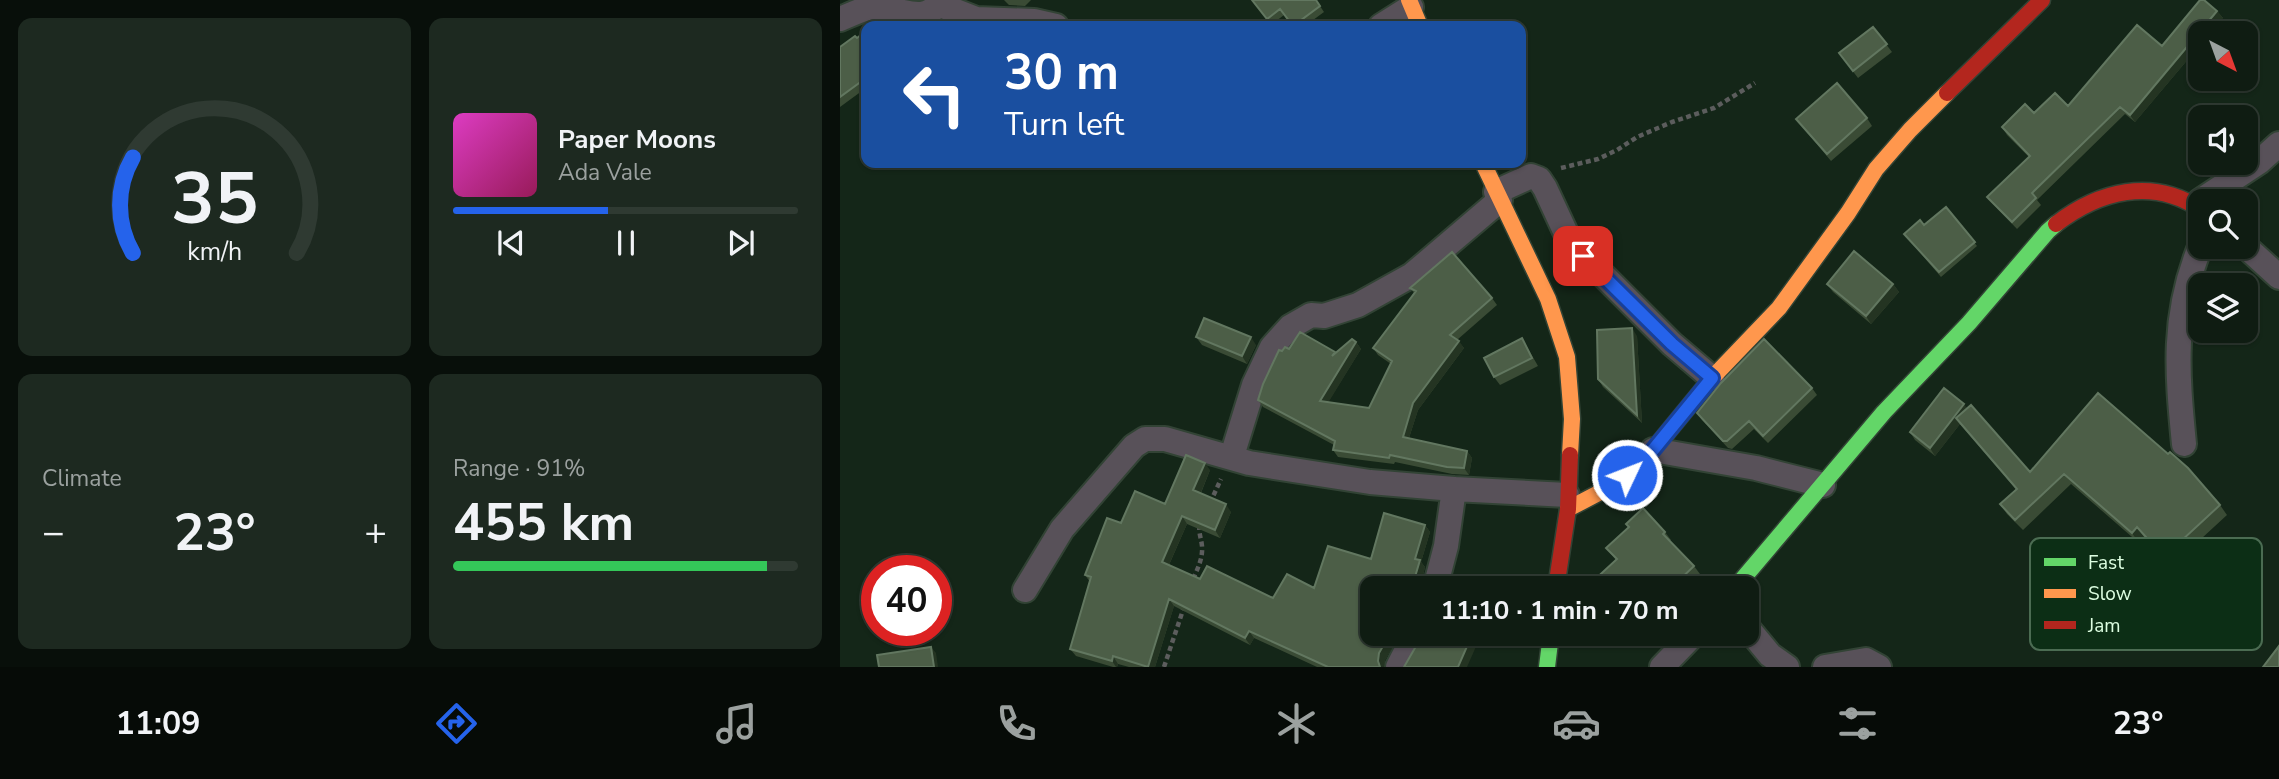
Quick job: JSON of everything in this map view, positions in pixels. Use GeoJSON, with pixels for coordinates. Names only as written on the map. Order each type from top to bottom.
{"type":"FeatureCollection","features":[{"type":"Feature","properties":{"kind":"street"},"geometry":{"type":"LineString","coordinates":[[1025,590],[1062,529],[1134,446],[1146,439],[1165,439],[1249,463],[1370,482],[1568,502],[1610,486],[1627,475],[1653,450],[1712,378],[1779,308],[1848,213],[1876,169],[1910,130],[2042,0]]}},
{"type":"Feature","properties":{"kind":"street"},"geometry":{"type":"LineString","coordinates":[[840,19],[870,8],[886,7],[903,13],[924,14],[939,2],[976,19],[1015,21]]}},
{"type":"Feature","properties":{"kind":"street"},"geometry":{"type":"LineString","coordinates":[[1392,21],[1414,11]]}},
{"type":"Feature","properties":{"kind":"street"},"geometry":{"type":"LineString","coordinates":[[2220,189],[2279,144]]}},
{"type":"Feature","properties":{"kind":"street"},"geometry":{"type":"LineString","coordinates":[[1485,168],[1548,299],[1567,358],[1572,419],[1568,502],[1558,576]]}},
{"type":"Feature","properties":{"kind":"street"},"geometry":{"type":"LineString","coordinates":[[1229,456],[1254,385],[1272,347],[1290,327],[1311,315],[1324,316],[1358,305],[1412,275],[1498,196],[1531,176],[1539,179],[1545,188],[1570,242],[1672,344],[1712,378]]}},
{"type":"Feature","properties":{"kind":"street"},"geometry":{"type":"LineString","coordinates":[[1745,576],[1884,412],[1969,323],[2048,231],[2073,211],[2100,198],[2124,191],[2157,191],[2188,201]]}},
{"type":"Feature","properties":{"kind":"street"},"geometry":{"type":"LineString","coordinates":[[2258,258],[2279,277]]}},
{"type":"Feature","properties":{"kind":"street"},"geometry":{"type":"LineString","coordinates":[[2184,444],[2179,384],[2179,328],[2190,271],[2195,259]]}},
{"type":"Feature","properties":{"kind":"street"},"geometry":{"type":"LineString","coordinates":[[1653,450],[1756,468],[1823,485]]}},
{"type":"Feature","properties":{"kind":"street"},"geometry":{"type":"LineString","coordinates":[[1438,576],[1446,546],[1454,489]]}},
{"type":"Feature","properties":{"kind":"street"},"geometry":{"type":"LineString","coordinates":[[1759,642],[1770,655],[1787,667]]}},
{"type":"Feature","properties":{"kind":"street"},"geometry":{"type":"LineString","coordinates":[[1398,667],[1409,646]]}},
{"type":"Feature","properties":{"kind":"street"},"geometry":{"type":"LineString","coordinates":[[1547,667],[1549,646]]}},
{"type":"Feature","properties":{"kind":"street"},"geometry":{"type":"LineString","coordinates":[[1662,667],[1682,646]]}},
{"type":"Feature","properties":{"kind":"street"},"geometry":{"type":"LineString","coordinates":[[1825,667],[1866,660],[1879,667]]}},
{"type":"Feature","properties":{"kind":"path"},"geometry":{"type":"LineString","coordinates":[[1539,179],[1555,170],[1598,159],[1637,137],[1714,108],[1755,83]]}},
{"type":"Feature","properties":{"kind":"path"},"geometry":{"type":"LineString","coordinates":[[1206,510],[1219,486],[1229,456]]}},
{"type":"Feature","properties":{"kind":"path"},"geometry":{"type":"LineString","coordinates":[[1191,585],[1203,550],[1199,531],[1201,518]]}},
{"type":"Feature","properties":{"kind":"path"},"geometry":{"type":"LineString","coordinates":[[1164,667],[1187,597]]}},
{"type":"Feature","properties":{"kind":"building"},"geometry":{"type":"Polygon","coordinates":[[[1252,0],[1316,0],[1320,6],[1300,21],[1289,21],[1280,9],[1267,19],[1252,0]]]}},
{"type":"Feature","properties":{"kind":"building"},"geometry":{"type":"Polygon","coordinates":[[[2200,0],[2204,0],[2217,11],[2209,21],[2188,21],[2188,46],[2130,115],[2120,107],[2032,193],[2036,198],[2012,222],[1987,197],[2030,156],[2002,127],[2025,104],[2034,113],[2055,93],[2068,106],[2137,25],[2162,46],[2200,0]]]}},
{"type":"Feature","properties":{"kind":"building"},"geometry":{"type":"Polygon","coordinates":[[[1873,27],[1887,44],[1853,71],[1839,53],[1873,27]]]}},
{"type":"Feature","properties":{"kind":"building"},"geometry":{"type":"Polygon","coordinates":[[[861,35],[861,82],[840,97],[840,47],[855,36],[857,38],[861,35]]]}},
{"type":"Feature","properties":{"kind":"building"},"geometry":{"type":"Polygon","coordinates":[[[1837,83],[1867,118],[1827,154],[1796,119],[1837,83]]]}},
{"type":"Feature","properties":{"kind":"building"},"geometry":{"type":"Polygon","coordinates":[[[1946,207],[1975,242],[1939,272],[1904,234],[1920,220],[1924,225],[1946,207]]]}},
{"type":"Feature","properties":{"kind":"building"},"geometry":{"type":"Polygon","coordinates":[[[1854,251],[1893,284],[1866,316],[1827,284],[1854,251]]]}},
{"type":"Feature","properties":{"kind":"building"},"geometry":{"type":"Polygon","coordinates":[[[1452,252],[1492,298],[1450,335],[1459,341],[1413,403],[1403,437],[1467,451],[1464,468],[1390,455],[1389,458],[1333,450],[1335,441],[1258,400],[1279,350],[1282,351],[1285,347],[1289,349],[1300,332],[1335,352],[1332,356],[1352,339],[1356,342],[1320,401],[1369,408],[1392,361],[1373,348],[1416,291],[1410,288],[1452,252]]]}},
{"type":"Feature","properties":{"kind":"building"},"geometry":{"type":"Polygon","coordinates":[[[1204,318],[1251,337],[1242,356],[1196,337],[1204,318]]]}},
{"type":"Feature","properties":{"kind":"building"},"geometry":{"type":"Polygon","coordinates":[[[1632,328],[1637,415],[1598,379],[1597,330],[1632,328]]]}},
{"type":"Feature","properties":{"kind":"building"},"geometry":{"type":"Polygon","coordinates":[[[1522,338],[1532,358],[1494,377],[1484,358],[1522,338]]]}},
{"type":"Feature","properties":{"kind":"building"},"geometry":{"type":"Polygon","coordinates":[[[1764,339],[1812,388],[1763,436],[1749,421],[1727,441],[1723,441],[1697,413],[1721,383],[1764,339]]]}},
{"type":"Feature","properties":{"kind":"building"},"geometry":{"type":"Polygon","coordinates":[[[1944,388],[1964,404],[1930,448],[1910,432],[1944,388]]]}},
{"type":"Feature","properties":{"kind":"building"},"geometry":{"type":"Polygon","coordinates":[[[2098,393],[2188,468],[2220,505],[2184,538],[2147,538],[2137,527],[2132,533],[2064,474],[2015,520],[2000,504],[2017,489],[1956,418],[1971,405],[2030,472],[2098,393]]]}},
{"type":"Feature","properties":{"kind":"building"},"geometry":{"type":"Polygon","coordinates":[[[1186,455],[1205,463],[1193,490],[1226,504],[1215,530],[1182,516],[1162,562],[1200,579],[1207,566],[1273,598],[1287,574],[1314,588],[1328,546],[1371,559],[1384,513],[1425,525],[1415,559],[1420,560],[1415,576],[1360,576],[1360,646],[1383,646],[1379,653],[1380,667],[1328,667],[1249,631],[1245,638],[1169,599],[1148,667],[1113,656],[1112,661],[1070,649],[1091,577],[1085,575],[1107,518],[1121,523],[1135,491],[1165,504],[1186,455]]]}},
{"type":"Feature","properties":{"kind":"building"},"geometry":{"type":"Polygon","coordinates":[[[1643,508],[1665,532],[1663,534],[1694,566],[1684,576],[1599,576],[1617,559],[1606,548],[1629,527],[1626,524],[1643,508]]]}},
{"type":"Feature","properties":{"kind":"building"},"geometry":{"type":"Polygon","coordinates":[[[1416,646],[1467,646],[1458,667],[1404,667],[1416,646]]]}},
{"type":"Feature","properties":{"kind":"building"},"geometry":{"type":"Polygon","coordinates":[[[2279,646],[2279,667],[2263,667],[2279,646]]]}},
{"type":"Feature","properties":{"kind":"building"},"geometry":{"type":"Polygon","coordinates":[[[931,647],[934,667],[879,667],[877,655],[931,647]]]}},
{"type":"Feature","properties":{"kind":"traffic: fast"},"geometry":{"type":"LineString","coordinates":[[1745,576],[1884,412],[1969,323],[2056,224]]}},
{"type":"Feature","properties":{"kind":"traffic: fast"},"geometry":{"type":"LineString","coordinates":[[1547,667],[1550,646]]}},
{"type":"Feature","properties":{"kind":"traffic: slow"},"geometry":{"type":"LineString","coordinates":[[1409,0],[1418,21]]}},
{"type":"Feature","properties":{"kind":"traffic: slow"},"geometry":{"type":"LineString","coordinates":[[1568,509],[1610,487],[1653,450],[1712,378],[1779,308],[1848,213],[1876,169],[1947,93]]}},
{"type":"Feature","properties":{"kind":"traffic: slow"},"geometry":{"type":"LineString","coordinates":[[1485,168],[1548,299],[1567,357],[1572,419],[1570,455]]}},
{"type":"Feature","properties":{"kind":"traffic: jam"},"geometry":{"type":"LineString","coordinates":[[1947,93],[2042,0]]}},
{"type":"Feature","properties":{"kind":"traffic: jam"},"geometry":{"type":"LineString","coordinates":[[2056,224],[2090,203],[2126,192],[2163,193],[2188,202]]}},
{"type":"Feature","properties":{"kind":"traffic: jam"},"geometry":{"type":"LineString","coordinates":[[1558,576],[1568,509],[1570,455]]}},
{"type":"Feature","properties":{"kind":"route"},"geometry":{"type":"LineString","coordinates":[[1583,256],[1672,344],[1712,378],[1653,450],[1627,475]]}}]}
